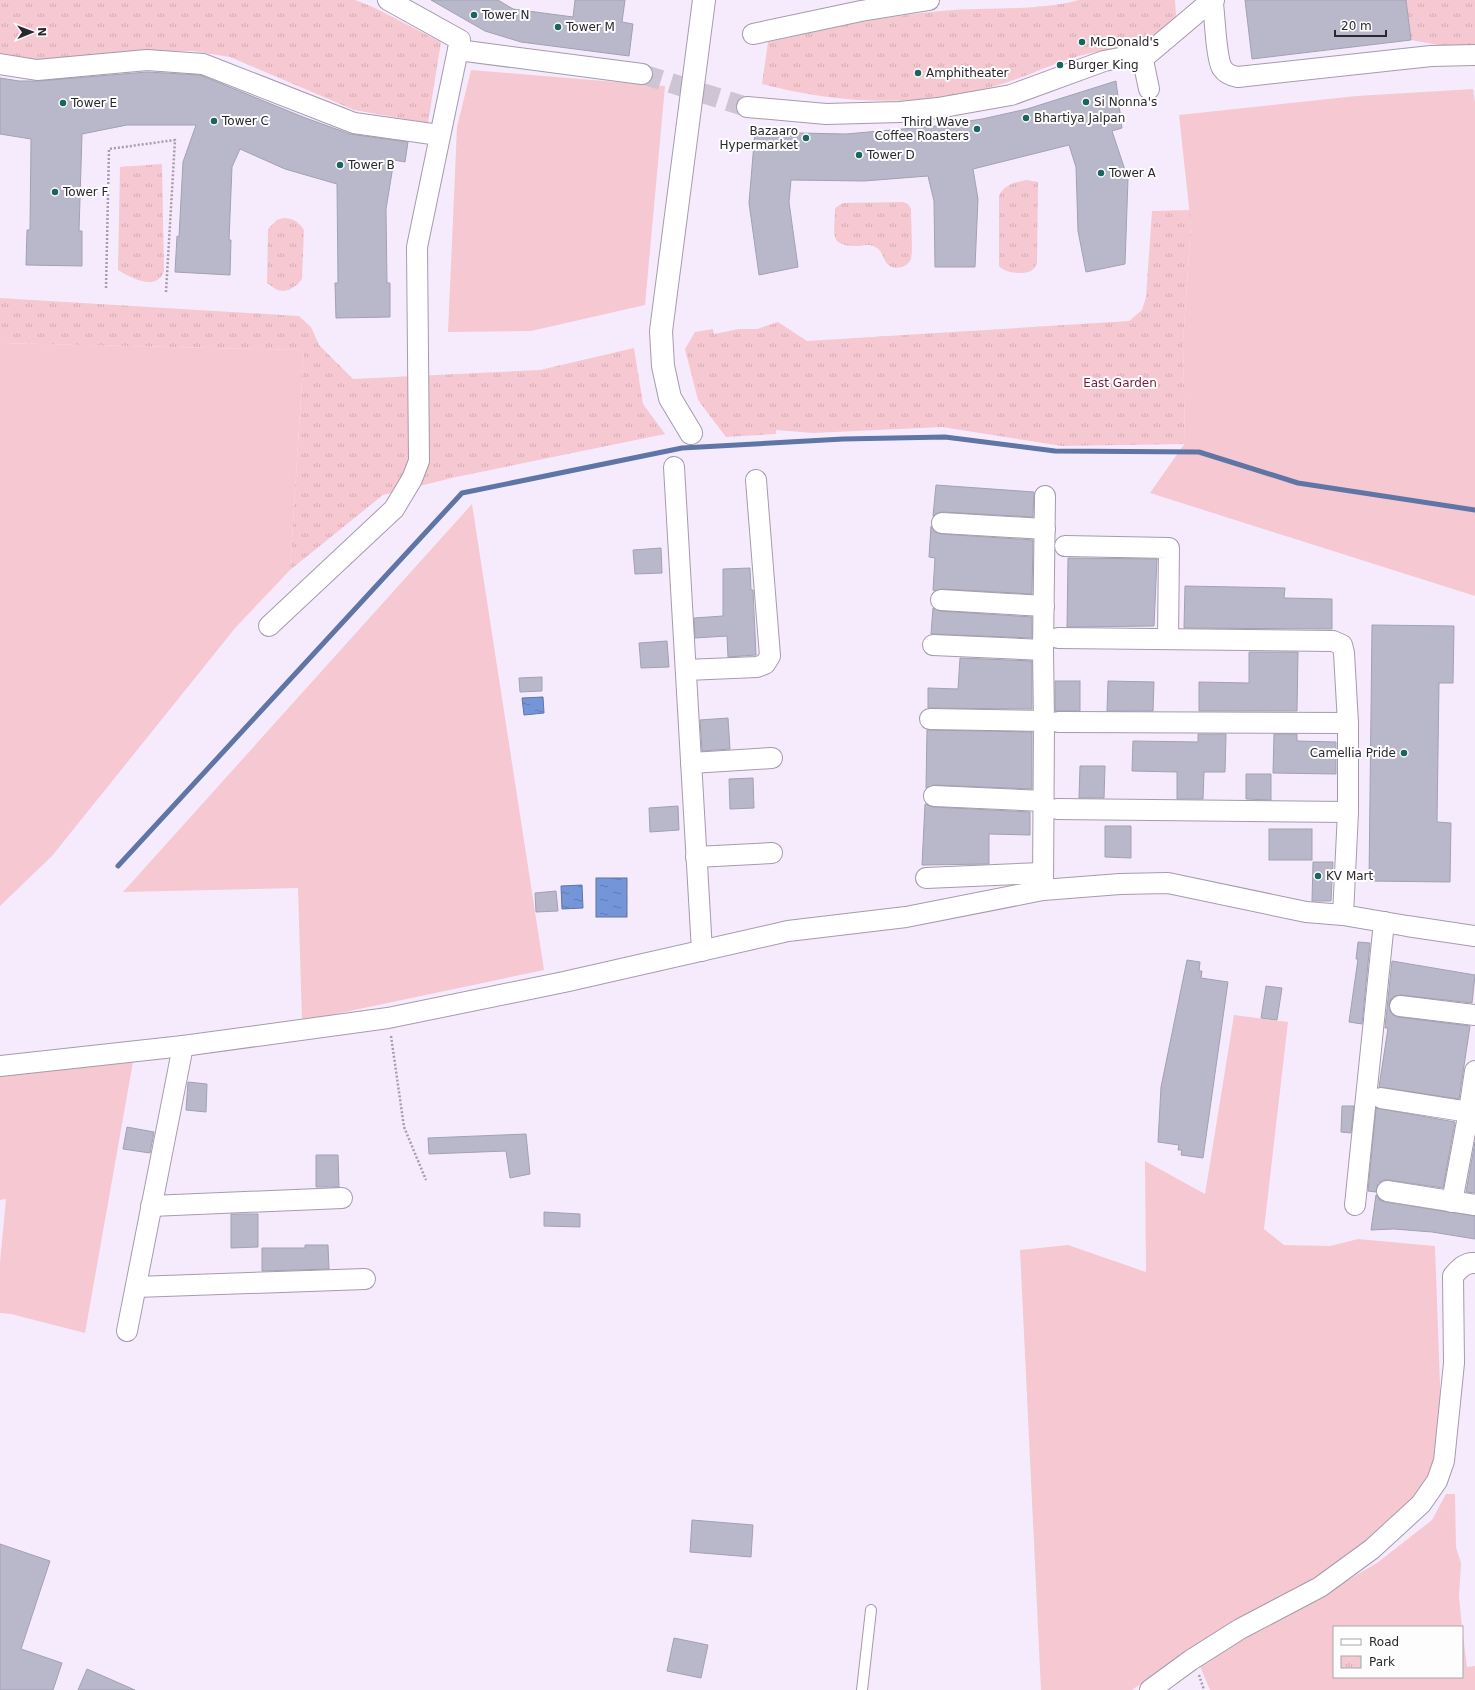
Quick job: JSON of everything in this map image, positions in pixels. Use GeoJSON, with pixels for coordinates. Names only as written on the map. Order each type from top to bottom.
{"type":"FeatureCollection","features":[{"type":"Feature","properties":{"kind":"street"},"geometry":{"type":"LineString","coordinates":[[269,626],[394,509],[412,479],[419,461],[417,247],[439,135],[460,40],[388,0]]}},
{"type":"Feature","properties":{"kind":"street"},"geometry":{"type":"LineString","coordinates":[[691,433],[670,398],[662,366],[660,331],[704,0]]}},
{"type":"Feature","properties":{"kind":"street"},"geometry":{"type":"LineString","coordinates":[[753,34],[861,11],[929,0]]}},
{"type":"Feature","properties":{"kind":"street"},"geometry":{"type":"LineString","coordinates":[[1213,0],[1220,61],[1226,73],[1232,76],[1238,77],[1431,56],[1475,56]]}},
{"type":"Feature","properties":{"kind":"street"},"geometry":{"type":"LineString","coordinates":[[1140,60],[1213,0]]}},
{"type":"Feature","properties":{"kind":"street"},"geometry":{"type":"LineString","coordinates":[[458,50],[642,74]]}},
{"type":"Feature","properties":{"kind":"street"},"geometry":{"type":"LineString","coordinates":[[747,106],[826,114],[900,112],[938,108],[1011,95],[1104,61],[1130,56],[1138,58],[1144,64],[1149,89]]}},
{"type":"Feature","properties":{"kind":"street"},"geometry":{"type":"LineString","coordinates":[[0,64],[38,70],[147,60],[203,64],[354,123],[439,135]]}},
{"type":"Feature","properties":{"kind":"street"},"geometry":{"type":"LineString","coordinates":[[674,467],[702,951]]}},
{"type":"Feature","properties":{"kind":"street"},"geometry":{"type":"LineString","coordinates":[[686,670],[757,667],[765,664],[770,656],[756,480]]}},
{"type":"Feature","properties":{"kind":"street"},"geometry":{"type":"LineString","coordinates":[[1042,881],[1050,805],[1051,722],[1043,650],[1045,496]]}},
{"type":"Feature","properties":{"kind":"street"},"geometry":{"type":"LineString","coordinates":[[942,523],[1045,529]]}},
{"type":"Feature","properties":{"kind":"street"},"geometry":{"type":"LineString","coordinates":[[1065,546],[1170,548],[1168,639]]}},
{"type":"Feature","properties":{"kind":"street"},"geometry":{"type":"LineString","coordinates":[[941,600],[1044,606]]}},
{"type":"Feature","properties":{"kind":"street"},"geometry":{"type":"LineString","coordinates":[[1058,638],[1333,641],[1342,645],[1344,653],[1348,723],[1348,812],[1343,915]]}},
{"type":"Feature","properties":{"kind":"street"},"geometry":{"type":"LineString","coordinates":[[933,645],[1043,650]]}},
{"type":"Feature","properties":{"kind":"street"},"geometry":{"type":"LineString","coordinates":[[930,719],[1051,722],[1348,723]]}},
{"type":"Feature","properties":{"kind":"street"},"geometry":{"type":"LineString","coordinates":[[691,763],[772,758]]}},
{"type":"Feature","properties":{"kind":"street"},"geometry":{"type":"LineString","coordinates":[[934,796],[1050,805],[1348,812]]}},
{"type":"Feature","properties":{"kind":"street"},"geometry":{"type":"LineString","coordinates":[[696,857],[772,853]]}},
{"type":"Feature","properties":{"kind":"street"},"geometry":{"type":"LineString","coordinates":[[926,878],[1120,884],[1168,883],[1306,912],[1343,915],[1475,936]]}},
{"type":"Feature","properties":{"kind":"street"},"geometry":{"type":"LineString","coordinates":[[0,1066],[183,1046],[388,1018],[564,982],[788,931],[906,917],[1042,881]]}},
{"type":"Feature","properties":{"kind":"street"},"geometry":{"type":"LineString","coordinates":[[1355,1205],[1384,922]]}},
{"type":"Feature","properties":{"kind":"street"},"geometry":{"type":"LineString","coordinates":[[1400,1006],[1475,1015]]}},
{"type":"Feature","properties":{"kind":"street"},"geometry":{"type":"LineString","coordinates":[[127,1331],[183,1046]]}},
{"type":"Feature","properties":{"kind":"street"},"geometry":{"type":"LineString","coordinates":[[1452,1202],[1472,1112],[1475,1071]]}},
{"type":"Feature","properties":{"kind":"street"},"geometry":{"type":"LineString","coordinates":[[1382,1098],[1472,1112]]}},
{"type":"Feature","properties":{"kind":"street"},"geometry":{"type":"LineString","coordinates":[[1387,1191],[1475,1205]]}},
{"type":"Feature","properties":{"kind":"street"},"geometry":{"type":"LineString","coordinates":[[151,1206],[342,1198]]}},
{"type":"Feature","properties":{"kind":"street"},"geometry":{"type":"LineString","coordinates":[[1150,1690],[1192,1660],[1240,1629],[1320,1587],[1345,1570],[1372,1549],[1422,1504],[1437,1482],[1444,1461],[1454,1363],[1453,1276],[1459,1269],[1470,1262],[1475,1263]]}},
{"type":"Feature","properties":{"kind":"street"},"geometry":{"type":"LineString","coordinates":[[136,1287],[365,1279]]}},
{"type":"Feature","properties":{"kind":"lane"},"geometry":{"type":"LineString","coordinates":[[862,1690],[871,1610]]}},
{"type":"Feature","properties":{"kind":"path"},"geometry":{"type":"LineString","coordinates":[[106,288],[109,149],[175,140],[166,292]]}},
{"type":"Feature","properties":{"kind":"path"},"geometry":{"type":"LineString","coordinates":[[388,1018],[404,1127],[426,1180]]}},
{"type":"Feature","properties":{"kind":"green space"},"geometry":{"type":"Polygon","coordinates":[[[0,0],[355,0],[373,7],[441,42],[428,123],[354,110],[230,57],[193,51],[140,51],[105,57],[36,60],[0,53],[0,0]]]}},
{"type":"Feature","properties":{"kind":"green space"},"geometry":{"type":"Polygon","coordinates":[[[1079,0],[1175,0],[1176,16],[1166,27],[1149,41],[1137,48],[1125,51],[1108,50],[1083,55],[1005,83],[944,97],[884,101],[853,100],[792,91],[762,84],[768,42],[832,28],[919,13],[1045,6],[1079,0]]]}},
{"type":"Feature","properties":{"kind":"green space"},"geometry":{"type":"Polygon","coordinates":[[[1406,0],[1475,0],[1475,45],[1438,45],[1411,40],[1406,0]]]}},
{"type":"Feature","properties":{"kind":"green space"},"geometry":{"type":"Polygon","coordinates":[[[471,70],[665,86],[645,305],[531,331],[448,332],[457,127],[471,70]]]}},
{"type":"Feature","properties":{"kind":"green space"},"geometry":{"type":"Polygon","coordinates":[[[1473,89],[1475,102],[1475,596],[1150,493],[1185,443],[1183,342],[1191,226],[1179,115],[1356,96],[1473,89]]]}},
{"type":"Feature","properties":{"kind":"green space"},"geometry":{"type":"Polygon","coordinates":[[[162,164],[164,271],[161,277],[156,281],[150,282],[136,279],[118,270],[120,167],[162,164]]]}},
{"type":"Feature","properties":{"kind":"green space"},"geometry":{"type":"Polygon","coordinates":[[[1026,180],[1038,182],[1037,263],[1031,271],[1014,273],[999,266],[999,196],[1007,186],[1026,180]]]}},
{"type":"Feature","properties":{"kind":"green space"},"geometry":{"type":"Polygon","coordinates":[[[903,202],[908,204],[911,209],[912,255],[910,262],[905,266],[896,268],[890,266],[887,264],[880,251],[873,246],[849,246],[842,244],[835,237],[835,208],[843,203],[903,202]]]}},
{"type":"Feature","properties":{"kind":"green space","name":"East Garden"},"geometry":{"type":"Polygon","coordinates":[[[1190,210],[1191,226],[1183,342],[1185,444],[1062,446],[942,427],[813,433],[776,430],[776,434],[726,437],[698,400],[685,349],[695,332],[713,329],[714,334],[739,329],[757,329],[778,322],[807,341],[1129,321],[1142,310],[1146,297],[1152,211],[1190,210]]]}},
{"type":"Feature","properties":{"kind":"green space"},"geometry":{"type":"Polygon","coordinates":[[[283,218],[295,221],[304,230],[302,279],[298,284],[289,290],[283,291],[277,290],[267,283],[268,229],[277,220],[283,218]]]}},
{"type":"Feature","properties":{"kind":"green space"},"geometry":{"type":"Polygon","coordinates":[[[0,298],[299,316],[311,327],[319,345],[353,379],[540,370],[634,348],[643,404],[665,434],[456,477],[383,495],[290,570],[304,350],[0,343],[0,298]]]}},
{"type":"Feature","properties":{"kind":"green space"},"geometry":{"type":"Polygon","coordinates":[[[0,343],[304,350],[290,570],[236,627],[52,856],[0,906],[0,343]]]}},
{"type":"Feature","properties":{"kind":"green space"},"geometry":{"type":"Polygon","coordinates":[[[472,504],[544,970],[302,1021],[298,888],[123,892],[472,504]]]}},
{"type":"Feature","properties":{"kind":"green space"},"geometry":{"type":"Polygon","coordinates":[[[1234,1015],[1288,1022],[1264,1229],[1284,1245],[1330,1246],[1358,1239],[1435,1246],[1441,1413],[1435,1460],[1412,1504],[1313,1585],[1242,1617],[1193,1647],[1132,1690],[1041,1690],[1020,1250],[1068,1245],[1146,1272],[1145,1161],[1205,1194],[1234,1015]]]}},
{"type":"Feature","properties":{"kind":"green space"},"geometry":{"type":"Polygon","coordinates":[[[133,1062],[85,1333],[11,1314],[0,1313],[0,1263],[6,1199],[0,1200],[0,1076],[133,1062]]]}},
{"type":"Feature","properties":{"kind":"green space"},"geometry":{"type":"Polygon","coordinates":[[[1446,1494],[1455,1494],[1456,1547],[1461,1563],[1459,1597],[1462,1626],[1333,1626],[1333,1678],[1463,1678],[1463,1635],[1467,1667],[1475,1666],[1475,1690],[1210,1690],[1199,1664],[1223,1644],[1322,1595],[1377,1563],[1432,1520],[1446,1494]]]}},
{"type":"Feature","properties":{"kind":"water"},"geometry":{"type":"Polygon","coordinates":[[[543,697],[544,713],[524,715],[522,698],[543,697]]]}},
{"type":"Feature","properties":{"kind":"water"},"geometry":{"type":"Polygon","coordinates":[[[596,878],[627,878],[627,917],[596,917],[596,878]]]}},
{"type":"Feature","properties":{"kind":"water"},"geometry":{"type":"Polygon","coordinates":[[[582,885],[583,908],[562,909],[561,886],[582,885]]]}},
{"type":"Feature","properties":{"kind":"building","name":"Tower M"},"geometry":{"type":"Polygon","coordinates":[[[431,0],[498,0],[513,9],[573,17],[575,0],[625,0],[622,22],[633,24],[629,56],[521,42],[485,31],[431,0]]]}},
{"type":"Feature","properties":{"kind":"building"},"geometry":{"type":"Polygon","coordinates":[[[1245,0],[1406,0],[1411,40],[1252,59],[1245,0]]]}},
{"type":"Feature","properties":{"kind":"building"},"geometry":{"type":"Polygon","coordinates":[[[147,72],[200,75],[303,117],[350,134],[408,142],[405,162],[394,160],[386,209],[387,283],[390,283],[390,317],[336,318],[335,283],[338,283],[337,184],[285,169],[240,149],[232,167],[229,240],[231,240],[230,275],[175,272],[177,236],[179,237],[183,162],[196,125],[127,125],[82,134],[79,231],[82,231],[82,266],[26,265],[27,230],[30,230],[31,139],[0,134],[0,78],[19,81],[38,81],[147,72]]]}},
{"type":"Feature","properties":{"kind":"building"},"geometry":{"type":"Polygon","coordinates":[[[1116,81],[1122,128],[1112,131],[1128,179],[1125,264],[1086,272],[1078,231],[1076,167],[1069,145],[973,169],[978,199],[975,267],[935,267],[934,201],[928,176],[864,181],[791,180],[789,202],[798,267],[759,275],[749,203],[755,131],[846,134],[936,126],[982,119],[1027,109],[1116,81]]]}},
{"type":"Feature","properties":{"kind":"building"},"geometry":{"type":"Polygon","coordinates":[[[936,485],[1034,492],[1033,517],[943,512],[937,513],[933,516],[936,485]]]}},
{"type":"Feature","properties":{"kind":"building"},"geometry":{"type":"Polygon","coordinates":[[[931,526],[935,532],[941,534],[1033,540],[1032,594],[942,589],[934,591],[935,558],[929,557],[931,526]]]}},
{"type":"Feature","properties":{"kind":"building"},"geometry":{"type":"Polygon","coordinates":[[[661,548],[662,573],[635,574],[633,550],[661,548]]]}},
{"type":"Feature","properties":{"kind":"building"},"geometry":{"type":"Polygon","coordinates":[[[1068,558],[1157,559],[1154,626],[1067,627],[1068,558]]]}},
{"type":"Feature","properties":{"kind":"building"},"geometry":{"type":"Polygon","coordinates":[[[750,568],[751,590],[753,590],[756,655],[728,657],[727,636],[695,638],[694,618],[723,616],[723,569],[750,568]]]}},
{"type":"Feature","properties":{"kind":"building"},"geometry":{"type":"Polygon","coordinates":[[[1185,586],[1285,588],[1284,598],[1332,599],[1332,629],[1184,628],[1185,586]]]}},
{"type":"Feature","properties":{"kind":"building"},"geometry":{"type":"Polygon","coordinates":[[[933,608],[940,611],[1032,617],[1032,638],[931,634],[933,608]]]}},
{"type":"Feature","properties":{"kind":"building","name":"Camellia Pride"},"geometry":{"type":"Polygon","coordinates":[[[1372,625],[1454,626],[1453,683],[1439,683],[1437,822],[1451,823],[1450,882],[1369,881],[1372,625]]]}},
{"type":"Feature","properties":{"kind":"building"},"geometry":{"type":"Polygon","coordinates":[[[667,641],[669,667],[641,668],[639,643],[667,641]]]}},
{"type":"Feature","properties":{"kind":"building"},"geometry":{"type":"Polygon","coordinates":[[[1249,652],[1298,652],[1297,711],[1199,711],[1199,682],[1249,683],[1249,652]]]}},
{"type":"Feature","properties":{"kind":"building"},"geometry":{"type":"Polygon","coordinates":[[[960,658],[1032,661],[1032,709],[928,708],[928,688],[958,689],[960,658]]]}},
{"type":"Feature","properties":{"kind":"building"},"geometry":{"type":"Polygon","coordinates":[[[542,677],[542,691],[520,692],[519,678],[542,677]]]}},
{"type":"Feature","properties":{"kind":"building"},"geometry":{"type":"Polygon","coordinates":[[[1055,681],[1080,681],[1080,711],[1055,711],[1055,681]]]}},
{"type":"Feature","properties":{"kind":"building"},"geometry":{"type":"Polygon","coordinates":[[[1108,681],[1154,682],[1153,711],[1107,711],[1108,681]]]}},
{"type":"Feature","properties":{"kind":"building"},"geometry":{"type":"Polygon","coordinates":[[[728,718],[730,749],[702,751],[700,720],[728,718]]]}},
{"type":"Feature","properties":{"kind":"building"},"geometry":{"type":"Polygon","coordinates":[[[927,730],[1032,732],[1032,789],[935,785],[926,788],[927,730]]]}},
{"type":"Feature","properties":{"kind":"building"},"geometry":{"type":"Polygon","coordinates":[[[1198,734],[1226,734],[1225,772],[1204,772],[1203,799],[1177,799],[1177,772],[1132,771],[1133,741],[1198,742],[1198,734]]]}},
{"type":"Feature","properties":{"kind":"building"},"geometry":{"type":"Polygon","coordinates":[[[1274,734],[1297,734],[1297,741],[1336,742],[1336,774],[1273,773],[1274,734]]]}},
{"type":"Feature","properties":{"kind":"building"},"geometry":{"type":"Polygon","coordinates":[[[1080,766],[1105,766],[1104,798],[1079,798],[1080,766]]]}},
{"type":"Feature","properties":{"kind":"building"},"geometry":{"type":"Polygon","coordinates":[[[1246,774],[1271,774],[1271,800],[1246,799],[1246,774]]]}},
{"type":"Feature","properties":{"kind":"building"},"geometry":{"type":"Polygon","coordinates":[[[753,778],[754,808],[730,809],[729,779],[753,778]]]}},
{"type":"Feature","properties":{"kind":"building"},"geometry":{"type":"Polygon","coordinates":[[[925,804],[933,807],[1030,812],[1030,835],[989,834],[989,864],[922,865],[925,804]]]}},
{"type":"Feature","properties":{"kind":"building"},"geometry":{"type":"Polygon","coordinates":[[[678,806],[679,830],[650,832],[649,808],[678,806]]]}},
{"type":"Feature","properties":{"kind":"building"},"geometry":{"type":"Polygon","coordinates":[[[1105,826],[1131,826],[1131,858],[1105,857],[1105,826]]]}},
{"type":"Feature","properties":{"kind":"building"},"geometry":{"type":"Polygon","coordinates":[[[1269,829],[1312,829],[1312,860],[1269,860],[1269,829]]]}},
{"type":"Feature","properties":{"kind":"building"},"geometry":{"type":"Polygon","coordinates":[[[1313,862],[1333,862],[1331,901],[1312,901],[1313,862]]]}},
{"type":"Feature","properties":{"kind":"building"},"geometry":{"type":"Polygon","coordinates":[[[556,891],[558,911],[536,912],[535,893],[556,891]]]}},
{"type":"Feature","properties":{"kind":"building"},"geometry":{"type":"Polygon","coordinates":[[[1358,942],[1370,943],[1362,1024],[1349,1022],[1358,959],[1356,959],[1358,942]]]}},
{"type":"Feature","properties":{"kind":"building"},"geometry":{"type":"Polygon","coordinates":[[[1187,960],[1200,962],[1199,971],[1202,971],[1201,978],[1228,982],[1203,1158],[1181,1155],[1182,1150],[1178,1150],[1179,1145],[1158,1142],[1161,1087],[1187,960]]]}},
{"type":"Feature","properties":{"kind":"building"},"geometry":{"type":"Polygon","coordinates":[[[1392,961],[1475,975],[1472,1003],[1401,995],[1395,996],[1391,999],[1389,1004],[1390,1011],[1393,1015],[1398,1017],[1470,1026],[1459,1099],[1379,1087],[1388,1028],[1385,1028],[1392,961]]]}},
{"type":"Feature","properties":{"kind":"building"},"geometry":{"type":"Polygon","coordinates":[[[1266,986],[1282,988],[1277,1020],[1261,1018],[1266,986]]]}},
{"type":"Feature","properties":{"kind":"building"},"geometry":{"type":"Polygon","coordinates":[[[188,1082],[207,1084],[206,1112],[186,1110],[188,1082]]]}},
{"type":"Feature","properties":{"kind":"building"},"geometry":{"type":"Polygon","coordinates":[[[1342,1106],[1354,1106],[1351,1133],[1341,1132],[1342,1106]]]}},
{"type":"Feature","properties":{"kind":"building"},"geometry":{"type":"Polygon","coordinates":[[[1376,1108],[1455,1122],[1443,1188],[1383,1180],[1378,1183],[1376,1192],[1368,1191],[1376,1108]]]}},
{"type":"Feature","properties":{"kind":"building"},"geometry":{"type":"Polygon","coordinates":[[[127,1127],[154,1132],[150,1153],[123,1149],[127,1127]]]}},
{"type":"Feature","properties":{"kind":"building"},"geometry":{"type":"Polygon","coordinates":[[[526,1134],[530,1174],[510,1178],[506,1151],[429,1154],[428,1138],[526,1134]]]}},
{"type":"Feature","properties":{"kind":"building"},"geometry":{"type":"Polygon","coordinates":[[[1475,1142],[1475,1193],[1466,1192],[1475,1142]]]}},
{"type":"Feature","properties":{"kind":"building"},"geometry":{"type":"Polygon","coordinates":[[[316,1155],[338,1155],[339,1187],[316,1187],[316,1155]]]}},
{"type":"Feature","properties":{"kind":"building"},"geometry":{"type":"Polygon","coordinates":[[[1376,1195],[1380,1200],[1385,1202],[1475,1216],[1475,1239],[1432,1232],[1394,1229],[1371,1230],[1376,1195]]]}},
{"type":"Feature","properties":{"kind":"building"},"geometry":{"type":"Polygon","coordinates":[[[544,1212],[580,1214],[580,1227],[544,1226],[544,1212]]]}},
{"type":"Feature","properties":{"kind":"building"},"geometry":{"type":"Polygon","coordinates":[[[231,1214],[258,1214],[258,1247],[231,1248],[231,1214]]]}},
{"type":"Feature","properties":{"kind":"building"},"geometry":{"type":"Polygon","coordinates":[[[305,1245],[328,1245],[329,1269],[262,1271],[262,1248],[305,1248],[305,1245]]]}},
{"type":"Feature","properties":{"kind":"building"},"geometry":{"type":"Polygon","coordinates":[[[692,1520],[753,1525],[751,1557],[690,1552],[692,1520]]]}},
{"type":"Feature","properties":{"kind":"building"},"geometry":{"type":"Polygon","coordinates":[[[0,1544],[50,1561],[21,1649],[62,1663],[53,1690],[0,1690],[0,1544]]]}},
{"type":"Feature","properties":{"kind":"building"},"geometry":{"type":"Polygon","coordinates":[[[674,1638],[708,1645],[701,1678],[667,1671],[674,1638]]]}},
{"type":"Feature","properties":{"kind":"building"},"geometry":{"type":"Polygon","coordinates":[[[87,1669],[135,1690],[78,1690],[87,1669]]]}},
{"type":"Feature","properties":{"kind":"waterway"},"geometry":{"type":"LineString","coordinates":[[118,866],[462,493],[682,448],[843,439],[945,437],[1055,451],[1199,452],[1298,483],[1475,510]]}},
{"type":"Feature","properties":{"kind":"tunnel"},"geometry":{"type":"LineString","coordinates":[[642,74],[747,107]]}},
{"type":"Feature","properties":{"kind":"place","name":"Tower N"},"geometry":{"type":"Point","coordinates":[474,15]}},
{"type":"Feature","properties":{"kind":"place","name":"Tower M"},"geometry":{"type":"Point","coordinates":[558,27]}},
{"type":"Feature","properties":{"kind":"place","name":"McDonald's"},"geometry":{"type":"Point","coordinates":[1082,42]}},
{"type":"Feature","properties":{"kind":"place","name":"Burger King"},"geometry":{"type":"Point","coordinates":[1060,65]}},
{"type":"Feature","properties":{"kind":"place","name":"Amphitheater"},"geometry":{"type":"Point","coordinates":[918,73]}},
{"type":"Feature","properties":{"kind":"place","name":"Si Nonna's"},"geometry":{"type":"Point","coordinates":[1086,102]}},
{"type":"Feature","properties":{"kind":"place","name":"Tower E"},"geometry":{"type":"Point","coordinates":[63,103]}},
{"type":"Feature","properties":{"kind":"place","name":"Bhartiya Jalpan"},"geometry":{"type":"Point","coordinates":[1026,118]}},
{"type":"Feature","properties":{"kind":"place","name":"Tower C"},"geometry":{"type":"Point","coordinates":[214,121]}},
{"type":"Feature","properties":{"kind":"place","name":"Third Wave Coffee Roasters"},"geometry":{"type":"Point","coordinates":[977,129]}},
{"type":"Feature","properties":{"kind":"place","name":"Bazaaro Hypermarket"},"geometry":{"type":"Point","coordinates":[806,138]}},
{"type":"Feature","properties":{"kind":"place","name":"Tower D"},"geometry":{"type":"Point","coordinates":[859,155]}},
{"type":"Feature","properties":{"kind":"place","name":"Tower B"},"geometry":{"type":"Point","coordinates":[340,165]}},
{"type":"Feature","properties":{"kind":"place","name":"Tower A"},"geometry":{"type":"Point","coordinates":[1101,173]}},
{"type":"Feature","properties":{"kind":"place","name":"Tower F"},"geometry":{"type":"Point","coordinates":[55,192]}},
{"type":"Feature","properties":{"kind":"place","name":"Camellia Pride"},"geometry":{"type":"Point","coordinates":[1404,753]}},
{"type":"Feature","properties":{"kind":"place","name":"KV Mart"},"geometry":{"type":"Point","coordinates":[1318,876]}}]}
